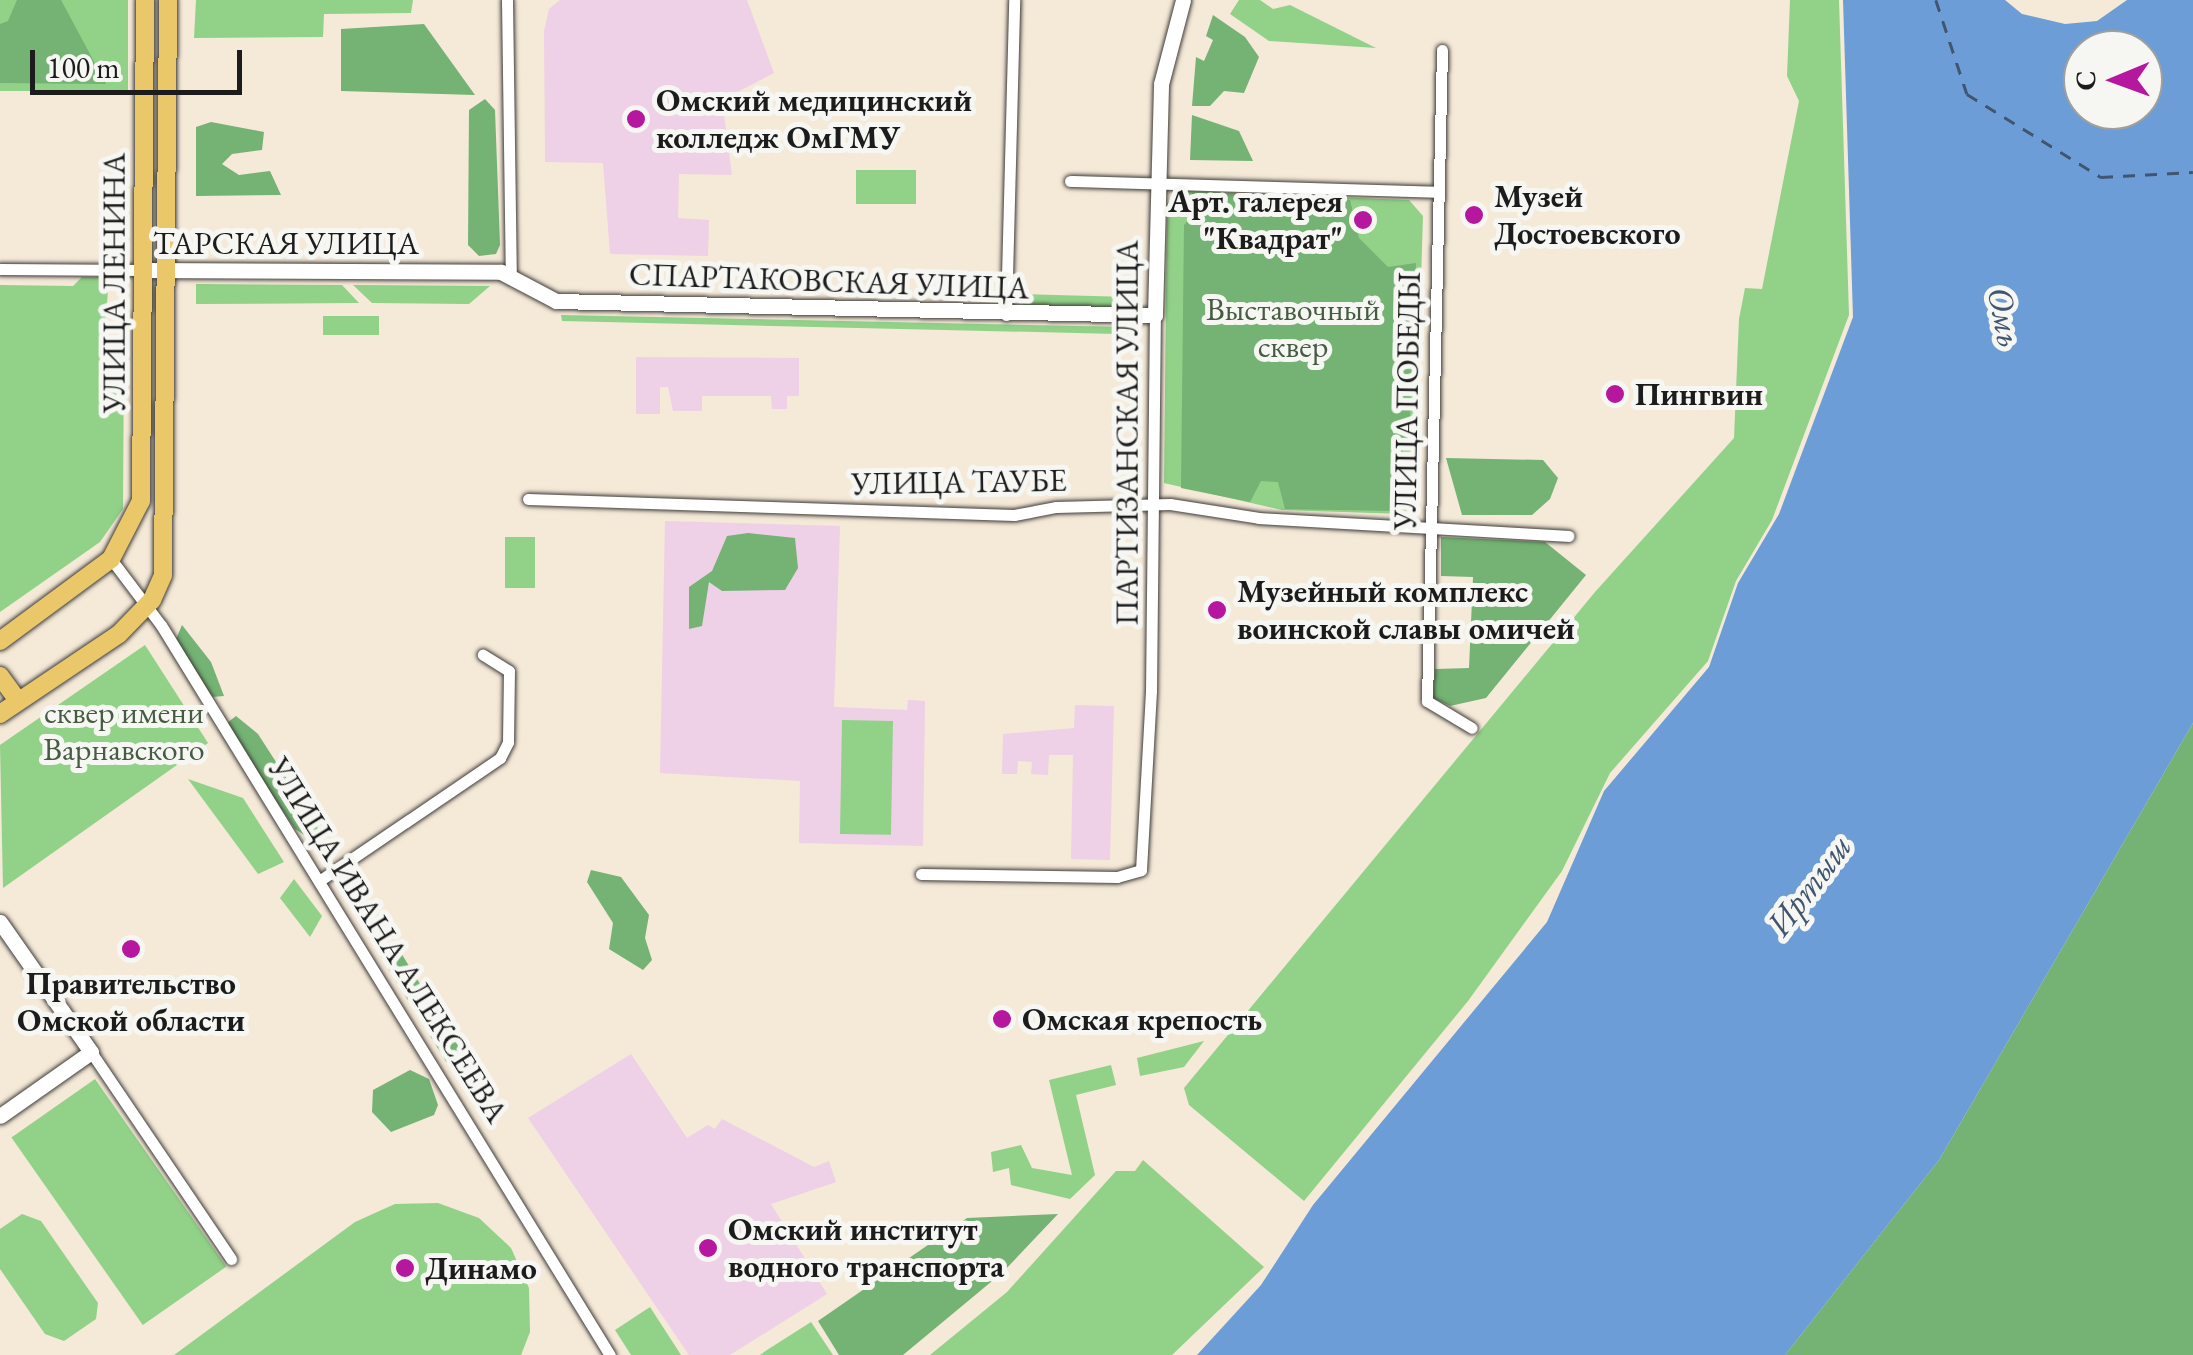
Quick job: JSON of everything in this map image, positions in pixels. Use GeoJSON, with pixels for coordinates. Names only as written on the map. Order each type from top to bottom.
{"type":"FeatureCollection","features":[{"type":"Feature","properties":{"kind":"main road","name":"УЛИЦА ЛЕНИНА"},"geometry":{"type":"LineString","coordinates":[[112,559],[141,501],[145,0]]}},
{"type":"Feature","properties":{"kind":"main road","name":"УЛИЦА ЛЕНИНА"},"geometry":{"type":"LineString","coordinates":[[146,608],[163,575],[166,503],[168,0]]}},
{"type":"Feature","properties":{"kind":"main road"},"geometry":{"type":"LineString","coordinates":[[145,98],[166,98]]}},
{"type":"Feature","properties":{"kind":"main road"},"geometry":{"type":"LineString","coordinates":[[0,641],[112,559]]}},
{"type":"Feature","properties":{"kind":"main road"},"geometry":{"type":"LineString","coordinates":[[0,714],[119,634],[146,608]]}},
{"type":"Feature","properties":{"kind":"main road"},"geometry":{"type":"LineString","coordinates":[[0,676],[18,702]]}},
{"type":"Feature","properties":{"kind":"street"},"geometry":{"type":"LineString","coordinates":[[507,0],[511,274]]}},
{"type":"Feature","properties":{"kind":"street"},"geometry":{"type":"LineString","coordinates":[[1006,315],[1014,0]]}},
{"type":"Feature","properties":{"kind":"street","name":"ПАРТИЗАНСКАЯ УЛИЦА"},"geometry":{"type":"LineString","coordinates":[[921,874],[1117,877],[1140,870],[1155,506],[1157,182],[1165,55],[1183,0]]}},
{"type":"Feature","properties":{"kind":"street","name":"УЛИЦА ПОБЕДЫ"},"geometry":{"type":"LineString","coordinates":[[1442,50],[1428,701],[1472,728]]}},
{"type":"Feature","properties":{"kind":"street"},"geometry":{"type":"LineString","coordinates":[[1070,181],[1439,192]]}},
{"type":"Feature","properties":{"kind":"street","name":"ТАРСКАЯ УЛИЦА"},"geometry":{"type":"LineString","coordinates":[[0,269],[511,274]]}},
{"type":"Feature","properties":{"kind":"street","name":"СПАРТАКОВСКАЯ УЛИЦА"},"geometry":{"type":"LineString","coordinates":[[511,274],[556,301],[1006,315],[1155,314]]}},
{"type":"Feature","properties":{"kind":"street","name":"УЛИЦА ТАУБЕ"},"geometry":{"type":"LineString","coordinates":[[528,499],[1014,515],[1056,507],[1155,506],[1432,530],[1568,536]]}},
{"type":"Feature","properties":{"kind":"street","name":"УЛИЦА ИВАНА АЛЕКСЕЕВА"},"geometry":{"type":"LineString","coordinates":[[112,559],[319,881],[610,1355]]}},
{"type":"Feature","properties":{"kind":"street"},"geometry":{"type":"LineString","coordinates":[[319,881],[500,758],[508,742],[509,670],[483,655]]}},
{"type":"Feature","properties":{"kind":"street"},"geometry":{"type":"LineString","coordinates":[[0,922],[231,1258]]}},
{"type":"Feature","properties":{"kind":"street"},"geometry":{"type":"LineString","coordinates":[[0,1116],[91,1052]]}},
{"type":"Feature","properties":{"kind":"shaded area","name":"Омский медицинский колледж ОмГМУ"},"geometry":{"type":"Polygon","coordinates":[[[560,0],[747,0],[774,73],[722,100],[732,175],[679,174],[678,218],[709,220],[708,256],[610,254],[603,163],[545,162],[544,31],[549,9],[560,0]]]}},
{"type":"Feature","properties":{"kind":"shaded area"},"geometry":{"type":"Polygon","coordinates":[[[636,357],[799,358],[799,396],[787,396],[787,409],[772,409],[771,396],[702,396],[702,411],[673,411],[668,387],[660,387],[660,414],[636,414],[636,357]]]}},
{"type":"Feature","properties":{"kind":"shaded area"},"geometry":{"type":"Polygon","coordinates":[[[665,521],[840,526],[834,707],[907,710],[908,700],[925,701],[923,846],[799,843],[800,781],[660,773],[665,521]]]}},
{"type":"Feature","properties":{"kind":"shaded area"},"geometry":{"type":"Polygon","coordinates":[[[1075,705],[1114,706],[1110,860],[1071,859],[1073,755],[1049,755],[1048,775],[1031,774],[1032,762],[1018,761],[1017,774],[1002,774],[1003,734],[1074,728],[1075,705]]]}},
{"type":"Feature","properties":{"kind":"shaded area","name":"Омский институт водного транспорта"},"geometry":{"type":"Polygon","coordinates":[[[631,1054],[687,1138],[708,1125],[715,1129],[722,1119],[814,1167],[829,1161],[836,1182],[771,1204],[827,1294],[730,1355],[689,1355],[528,1118],[631,1054]]]}},
{"type":"Feature","properties":{"kind":"green space"},"geometry":{"type":"Polygon","coordinates":[[[0,0],[128,0],[128,91],[0,91],[0,0]]]}},
{"type":"Feature","properties":{"kind":"green space"},"geometry":{"type":"Polygon","coordinates":[[[17,0],[61,0],[106,84],[0,83],[0,24],[8,21],[17,0]]]}},
{"type":"Feature","properties":{"kind":"green space"},"geometry":{"type":"Polygon","coordinates":[[[196,0],[413,0],[411,13],[324,14],[323,37],[194,38],[196,0]]]}},
{"type":"Feature","properties":{"kind":"green space"},"geometry":{"type":"Polygon","coordinates":[[[1239,0],[1260,0],[1273,9],[1290,5],[1376,48],[1269,41],[1230,14],[1239,0]]]}},
{"type":"Feature","properties":{"kind":"green space"},"geometry":{"type":"Polygon","coordinates":[[[1790,0],[1839,0],[1849,315],[1772,520],[1736,581],[1708,661],[1610,773],[1562,871],[1468,1001],[1304,1201],[1189,1105],[1184,1088],[1595,592],[1734,438],[1739,319],[1745,288],[1762,289],[1799,101],[1787,76],[1790,0]]]}},
{"type":"Feature","properties":{"kind":"green space"},"geometry":{"type":"Polygon","coordinates":[[[1213,15],[1245,37],[1259,57],[1244,93],[1224,91],[1210,106],[1192,106],[1196,57],[1204,61],[1213,40],[1206,36],[1213,15]]]}},
{"type":"Feature","properties":{"kind":"green space"},"geometry":{"type":"Polygon","coordinates":[[[424,24],[475,95],[341,91],[341,29],[424,24]]]}},
{"type":"Feature","properties":{"kind":"green space"},"geometry":{"type":"Polygon","coordinates":[[[485,99],[495,110],[500,245],[496,254],[479,256],[468,245],[469,110],[485,99]]]}},
{"type":"Feature","properties":{"kind":"green space"},"geometry":{"type":"Polygon","coordinates":[[[1192,115],[1239,131],[1253,161],[1190,160],[1192,115]]]}},
{"type":"Feature","properties":{"kind":"green space"},"geometry":{"type":"Polygon","coordinates":[[[211,122],[264,132],[262,150],[232,154],[222,164],[239,175],[270,171],[281,195],[196,196],[196,127],[211,122]]]}},
{"type":"Feature","properties":{"kind":"green space"},"geometry":{"type":"Polygon","coordinates":[[[856,170],[916,170],[916,204],[856,204],[856,170]]]}},
{"type":"Feature","properties":{"kind":"green space","name":"Выставочный сквер"},"geometry":{"type":"Polygon","coordinates":[[[1184,191],[1409,200],[1423,216],[1414,502],[1403,514],[1282,510],[1164,483],[1167,203],[1184,191]]]}},
{"type":"Feature","properties":{"kind":"green space","name":"Выставочный сквер"},"geometry":{"type":"Polygon","coordinates":[[[1192,193],[1350,200],[1359,238],[1388,267],[1416,263],[1409,441],[1393,467],[1394,511],[1285,509],[1278,482],[1261,481],[1250,502],[1181,488],[1184,225],[1191,217],[1192,193]]]}},
{"type":"Feature","properties":{"kind":"green space"},"geometry":{"type":"Polygon","coordinates":[[[82,277],[109,277],[104,344],[124,348],[123,509],[100,542],[0,612],[0,285],[73,286],[82,277]]]}},
{"type":"Feature","properties":{"kind":"green space"},"geometry":{"type":"Polygon","coordinates":[[[196,284],[342,285],[359,303],[196,304],[196,284]]]}},
{"type":"Feature","properties":{"kind":"green space"},"geometry":{"type":"Polygon","coordinates":[[[353,285],[490,286],[469,304],[372,303],[353,285]]]}},
{"type":"Feature","properties":{"kind":"green space"},"geometry":{"type":"Polygon","coordinates":[[[1018,294],[1130,297],[1130,302],[1124,308],[1024,306],[1018,294]]]}},
{"type":"Feature","properties":{"kind":"green space"},"geometry":{"type":"Polygon","coordinates":[[[561,315],[1128,327],[1118,334],[562,321],[561,315]]]}},
{"type":"Feature","properties":{"kind":"green space"},"geometry":{"type":"Polygon","coordinates":[[[323,316],[379,316],[379,335],[323,335],[323,316]]]}},
{"type":"Feature","properties":{"kind":"green space"},"geometry":{"type":"Polygon","coordinates":[[[1446,458],[1543,460],[1558,478],[1550,499],[1532,515],[1462,515],[1446,458]]]}},
{"type":"Feature","properties":{"kind":"green space"},"geometry":{"type":"Polygon","coordinates":[[[748,533],[795,538],[798,568],[785,590],[722,591],[709,582],[702,626],[689,629],[689,587],[712,571],[727,536],[748,533]]]}},
{"type":"Feature","properties":{"kind":"green space"},"geometry":{"type":"Polygon","coordinates":[[[505,537],[535,537],[535,588],[505,588],[505,537]]]}},
{"type":"Feature","properties":{"kind":"green space"},"geometry":{"type":"Polygon","coordinates":[[[1441,537],[1545,542],[1586,575],[1486,698],[1450,706],[1433,698],[1435,669],[1469,668],[1473,577],[1441,576],[1441,537]]]}},
{"type":"Feature","properties":{"kind":"green space"},"geometry":{"type":"Polygon","coordinates":[[[182,625],[211,662],[224,696],[213,697],[205,688],[176,639],[182,625]]]}},
{"type":"Feature","properties":{"kind":"green space","name":"сквер имени Варнавского"},"geometry":{"type":"Polygon","coordinates":[[[145,645],[208,743],[3,888],[0,745],[145,645]]]}},
{"type":"Feature","properties":{"kind":"green space"},"geometry":{"type":"Polygon","coordinates":[[[236,716],[258,734],[307,810],[321,833],[315,842],[295,829],[235,740],[227,723],[236,716]]]}},
{"type":"Feature","properties":{"kind":"green space"},"geometry":{"type":"Polygon","coordinates":[[[842,720],[893,721],[891,835],[840,834],[842,720]]]}},
{"type":"Feature","properties":{"kind":"green space"},"geometry":{"type":"Polygon","coordinates":[[[2193,723],[2193,1355],[1785,1355],[1939,1160],[2193,723]]]}},
{"type":"Feature","properties":{"kind":"green space"},"geometry":{"type":"Polygon","coordinates":[[[188,779],[243,798],[284,862],[258,874],[188,779]]]}},
{"type":"Feature","properties":{"kind":"green space"},"geometry":{"type":"Polygon","coordinates":[[[591,870],[621,877],[649,915],[645,938],[652,960],[643,970],[609,949],[613,923],[587,882],[591,870]]]}},
{"type":"Feature","properties":{"kind":"green space"},"geometry":{"type":"Polygon","coordinates":[[[294,879],[322,916],[310,937],[280,898],[294,879]]]}},
{"type":"Feature","properties":{"kind":"green space"},"geometry":{"type":"Polygon","coordinates":[[[386,940],[398,948],[460,1049],[456,1059],[447,1063],[378,952],[386,940]]]}},
{"type":"Feature","properties":{"kind":"green space"},"geometry":{"type":"Polygon","coordinates":[[[1204,1041],[1184,1067],[1140,1076],[1137,1058],[1204,1041]]]}},
{"type":"Feature","properties":{"kind":"green space"},"geometry":{"type":"Polygon","coordinates":[[[1111,1065],[1116,1085],[1076,1095],[1095,1175],[1070,1199],[1011,1185],[1009,1168],[993,1172],[991,1152],[1021,1145],[1032,1168],[1072,1175],[1049,1080],[1111,1065]]]}},
{"type":"Feature","properties":{"kind":"green space"},"geometry":{"type":"Polygon","coordinates":[[[410,1070],[429,1079],[438,1105],[434,1115],[391,1132],[372,1112],[373,1090],[410,1070]]]}},
{"type":"Feature","properties":{"kind":"green space"},"geometry":{"type":"Polygon","coordinates":[[[95,1079],[226,1267],[143,1325],[11,1138],[95,1079]]]}},
{"type":"Feature","properties":{"kind":"green space"},"geometry":{"type":"Polygon","coordinates":[[[1143,1160],[1264,1267],[1172,1355],[930,1355],[1007,1292],[1116,1171],[1135,1171],[1143,1160]]]}},
{"type":"Feature","properties":{"kind":"green space","name":"Динамо"},"geometry":{"type":"Polygon","coordinates":[[[438,1203],[479,1218],[511,1248],[529,1288],[530,1332],[521,1355],[174,1355],[355,1222],[395,1204],[438,1203]]]}},
{"type":"Feature","properties":{"kind":"green space"},"geometry":{"type":"Polygon","coordinates":[[[22,1214],[41,1221],[98,1303],[96,1319],[64,1341],[45,1334],[0,1269],[0,1229],[22,1214]]]}},
{"type":"Feature","properties":{"kind":"green space"},"geometry":{"type":"Polygon","coordinates":[[[1058,1214],[1003,1272],[903,1355],[839,1355],[818,1321],[967,1218],[1058,1214]]]}},
{"type":"Feature","properties":{"kind":"green space"},"geometry":{"type":"Polygon","coordinates":[[[650,1307],[681,1355],[631,1355],[615,1330],[650,1307]]]}},
{"type":"Feature","properties":{"kind":"green space"},"geometry":{"type":"Polygon","coordinates":[[[811,1322],[833,1355],[760,1355],[767,1350],[811,1322]]]}},
{"type":"Feature","properties":{"kind":"water"},"geometry":{"type":"Polygon","coordinates":[[[1843,0],[2005,0],[2022,14],[2065,24],[2097,21],[2127,0],[2193,0],[2193,723],[1939,1160],[1785,1355],[1197,1355],[1261,1285],[1313,1205],[1547,922],[1604,791],[1709,667],[1738,583],[1779,514],[1853,317],[1843,0]]]}},
{"type":"Feature","properties":{"kind":"ferry route"},"geometry":{"type":"LineString","coordinates":[[1936,0],[1967,94],[2101,177],[2193,172]]}},
{"type":"Feature","properties":{"kind":"place","name":"Омский медицинский колледж ОмГМУ"},"geometry":{"type":"Point","coordinates":[636,119]}},
{"type":"Feature","properties":{"kind":"place","name":"Музей Достоевского"},"geometry":{"type":"Point","coordinates":[1474,215]}},
{"type":"Feature","properties":{"kind":"place","name":"Арт. галерея \"Квадрат\""},"geometry":{"type":"Point","coordinates":[1363,220]}},
{"type":"Feature","properties":{"kind":"place","name":"Пингвин"},"geometry":{"type":"Point","coordinates":[1615,394]}},
{"type":"Feature","properties":{"kind":"place","name":"Музейный комплекс воинской славы омичей"},"geometry":{"type":"Point","coordinates":[1217,610]}},
{"type":"Feature","properties":{"kind":"place","name":"Правительство Омской области"},"geometry":{"type":"Point","coordinates":[131,949]}},
{"type":"Feature","properties":{"kind":"place","name":"Омская крепость"},"geometry":{"type":"Point","coordinates":[1002,1019]}},
{"type":"Feature","properties":{"kind":"place","name":"Омский институт водного транспорта"},"geometry":{"type":"Point","coordinates":[708,1248]}},
{"type":"Feature","properties":{"kind":"place","name":"Динамо"},"geometry":{"type":"Point","coordinates":[405,1268]}},
{"type":"Feature","properties":{"kind":"water label","name":"Омь"},"geometry":{"type":"Point","coordinates":[2005,317]}},
{"type":"Feature","properties":{"kind":"water label","name":"Иртыш"},"geometry":{"type":"Point","coordinates":[1809,885]}}]}
